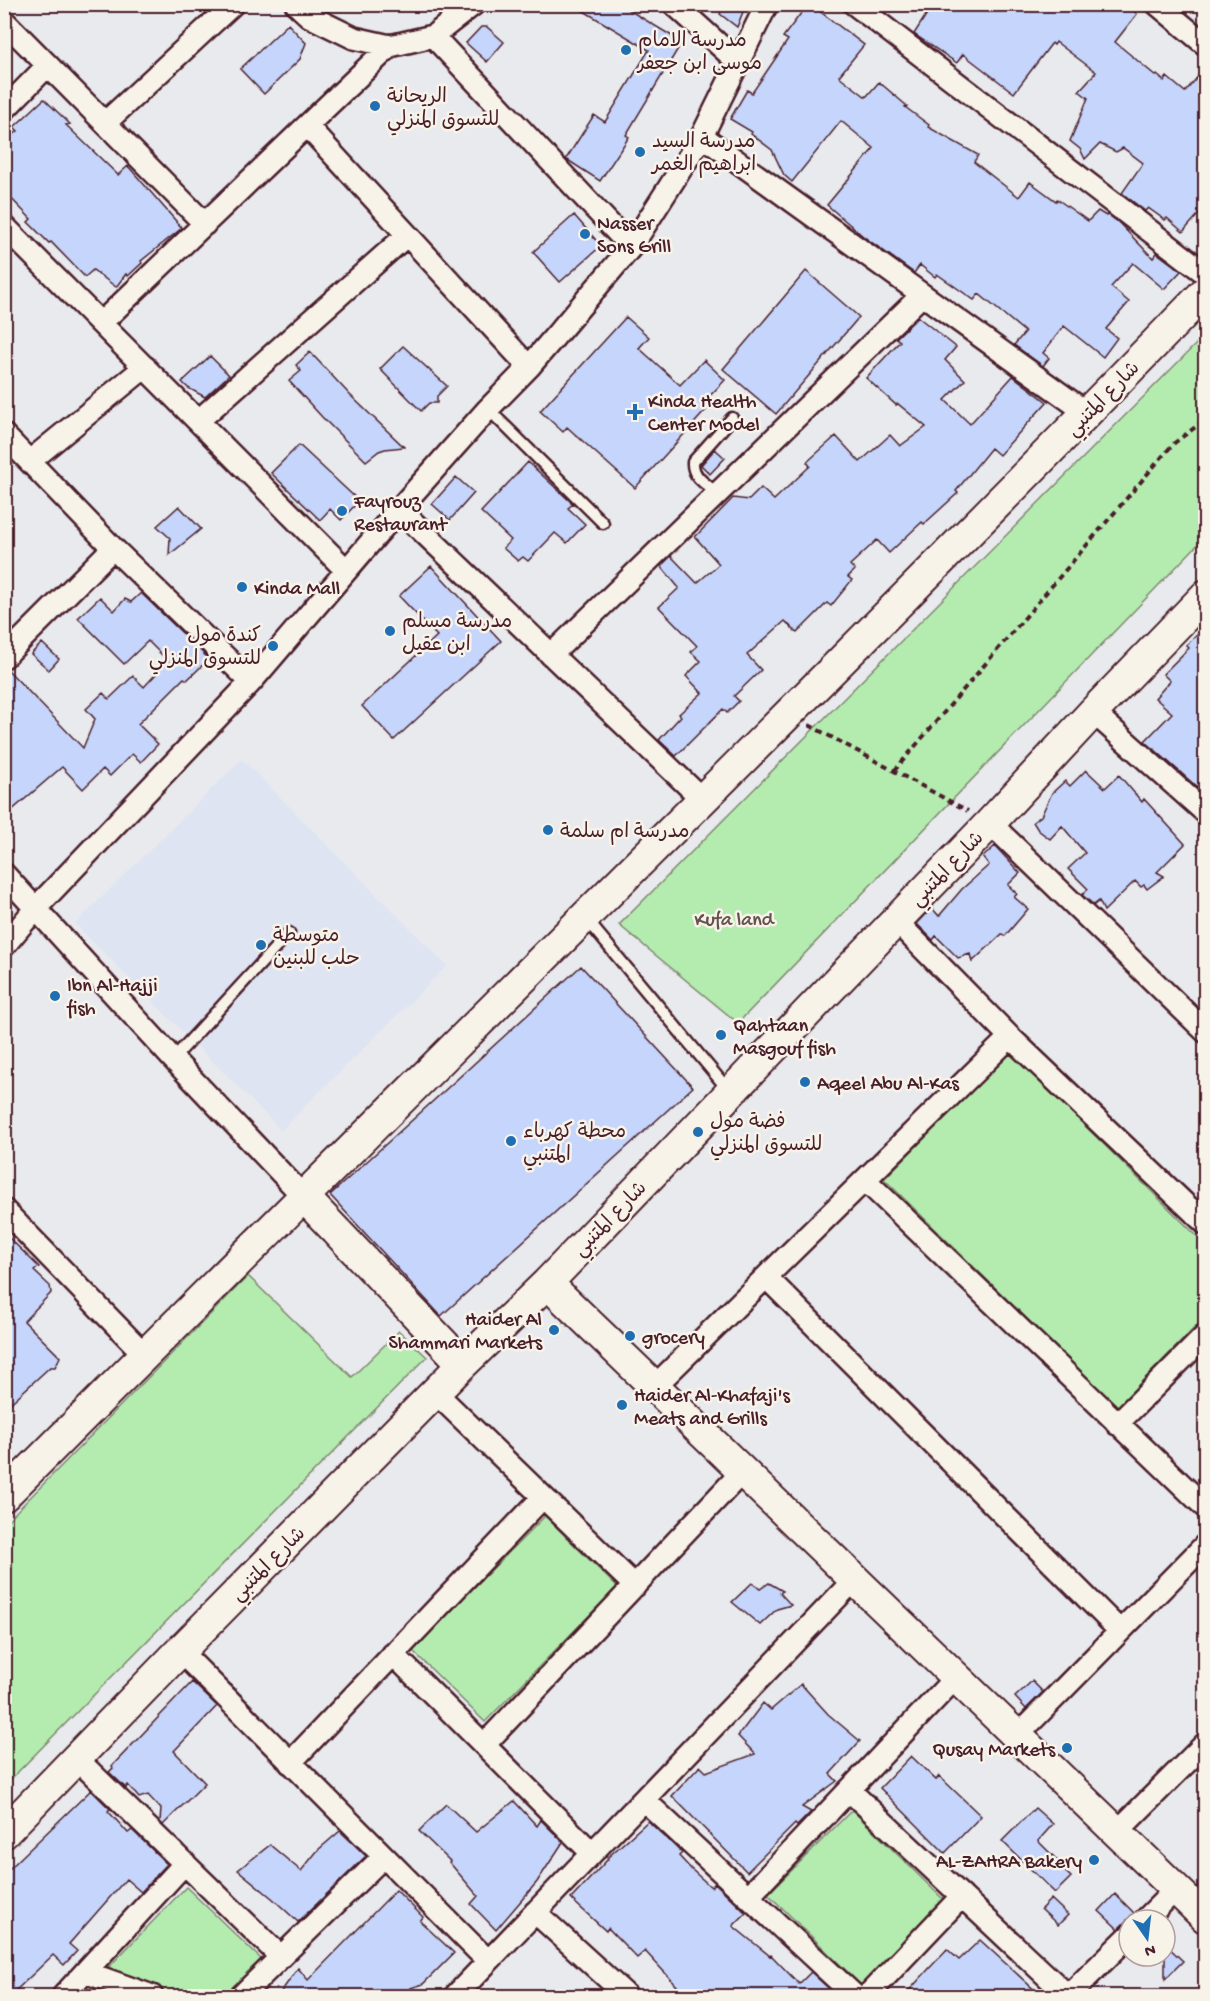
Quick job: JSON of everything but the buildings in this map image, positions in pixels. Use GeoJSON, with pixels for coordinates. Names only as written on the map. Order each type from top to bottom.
{"type":"FeatureCollection","features":[{"type":"Feature","properties":{"kind":"street"},"geometry":{"type":"LineString","coordinates":[[105,123],[233,4]]}},
{"type":"Feature","properties":{"kind":"street"},"geometry":{"type":"LineString","coordinates":[[296,4],[309,16],[354,38],[390,46],[433,36],[474,4]]}},
{"type":"Feature","properties":{"kind":"street"},"geometry":{"type":"LineString","coordinates":[[674,4],[738,62]]}},
{"type":"Feature","properties":{"kind":"street"},"geometry":{"type":"LineString","coordinates":[[4,946],[35,909],[251,682],[399,509],[488,409],[529,367],[631,248],[702,136],[767,4]]}},
{"type":"Feature","properties":{"kind":"street"},"geometry":{"type":"LineString","coordinates":[[854,4],[1206,274]]}},
{"type":"Feature","properties":{"kind":"street"},"geometry":{"type":"LineString","coordinates":[[1156,4],[1206,45]]}},
{"type":"Feature","properties":{"kind":"street"},"geometry":{"type":"LineString","coordinates":[[4,21],[205,224]]}},
{"type":"Feature","properties":{"kind":"street"},"geometry":{"type":"LineString","coordinates":[[433,36],[631,248]]}},
{"type":"Feature","properties":{"kind":"street"},"geometry":{"type":"LineString","coordinates":[[100,323],[390,46]]}},
{"type":"Feature","properties":{"kind":"street"},"geometry":{"type":"LineString","coordinates":[[4,110],[48,65]]}},
{"type":"Feature","properties":{"kind":"street"},"geometry":{"type":"LineString","coordinates":[[307,126],[529,367]]}},
{"type":"Feature","properties":{"kind":"street"},"geometry":{"type":"LineString","coordinates":[[702,136],[1087,413]]}},
{"type":"Feature","properties":{"kind":"street"},"geometry":{"type":"LineString","coordinates":[[4,226],[346,570]]}},
{"type":"Feature","properties":{"kind":"street"},"geometry":{"type":"LineString","coordinates":[[198,421],[407,235]]}},
{"type":"Feature","properties":{"kind":"street","name":"شارع المتنبي"},"geometry":{"type":"LineString","coordinates":[[4,1496],[703,800],[1206,291]]}},
{"type":"Feature","properties":{"kind":"street"},"geometry":{"type":"LineString","coordinates":[[551,655],[922,295]]}},
{"type":"Feature","properties":{"kind":"street"},"geometry":{"type":"LineString","coordinates":[[30,461],[145,367]]}},
{"type":"Feature","properties":{"kind":"street"},"geometry":{"type":"LineString","coordinates":[[4,435],[112,548],[251,682]]}},
{"type":"Feature","properties":{"kind":"street"},"geometry":{"type":"LineString","coordinates":[[399,509],[703,800]]}},
{"type":"Feature","properties":{"kind":"street"},"geometry":{"type":"LineString","coordinates":[[8,646],[112,548]]}},
{"type":"Feature","properties":{"kind":"street","name":"شارع المتنبي"},"geometry":{"type":"LineString","coordinates":[[4,1833],[435,1392],[547,1283],[1206,595]]}},
{"type":"Feature","properties":{"kind":"street"},"geometry":{"type":"LineString","coordinates":[[1093,712],[1206,813]]}},
{"type":"Feature","properties":{"kind":"street"},"geometry":{"type":"LineString","coordinates":[[990,823],[1206,1032]]}},
{"type":"Feature","properties":{"kind":"street"},"geometry":{"type":"LineString","coordinates":[[4,874],[173,1059],[463,1364]]}},
{"type":"Feature","properties":{"kind":"street"},"geometry":{"type":"LineString","coordinates":[[896,921],[1010,1036],[1206,1224]]}},
{"type":"Feature","properties":{"kind":"street"},"geometry":{"type":"LineString","coordinates":[[654,1387],[1010,1036]]}},
{"type":"Feature","properties":{"kind":"street"},"geometry":{"type":"LineString","coordinates":[[865,1180],[1206,1508]]}},
{"type":"Feature","properties":{"kind":"street"},"geometry":{"type":"LineString","coordinates":[[5,1213],[145,1354]]}},
{"type":"Feature","properties":{"kind":"street"},"geometry":{"type":"LineString","coordinates":[[766,1277],[1120,1631]]}},
{"type":"Feature","properties":{"kind":"street"},"geometry":{"type":"LineString","coordinates":[[547,1283],[1206,1918]]}},
{"type":"Feature","properties":{"kind":"street"},"geometry":{"type":"LineString","coordinates":[[1117,1424],[1206,1335]]}},
{"type":"Feature","properties":{"kind":"street"},"geometry":{"type":"LineString","coordinates":[[435,1392],[635,1586]]}},
{"type":"Feature","properties":{"kind":"street"},"geometry":{"type":"LineString","coordinates":[[484,1745],[742,1472]]}},
{"type":"Feature","properties":{"kind":"street"},"geometry":{"type":"LineString","coordinates":[[290,1763],[543,1497]]}},
{"type":"Feature","properties":{"kind":"street"},"geometry":{"type":"LineString","coordinates":[[1017,1736],[1206,1544]]}},
{"type":"Feature","properties":{"kind":"street"},"geometry":{"type":"LineString","coordinates":[[455,1996],[854,1580]]}},
{"type":"Feature","properties":{"kind":"street"},"geometry":{"type":"LineString","coordinates":[[180,1651],[488,1961]]}},
{"type":"Feature","properties":{"kind":"street"},"geometry":{"type":"LineString","coordinates":[[393,1654],[592,1853]]}},
{"type":"Feature","properties":{"kind":"street"},"geometry":{"type":"LineString","coordinates":[[748,1896],[956,1677]]}},
{"type":"Feature","properties":{"kind":"street"},"geometry":{"type":"LineString","coordinates":[[1117,1832],[1206,1743]]}},
{"type":"Feature","properties":{"kind":"street"},"geometry":{"type":"LineString","coordinates":[[77,1759],[281,1957]]}},
{"type":"Feature","properties":{"kind":"street"},"geometry":{"type":"LineString","coordinates":[[849,1790],[1068,1996],[1117,1948]]}},
{"type":"Feature","properties":{"kind":"street"},"geometry":{"type":"LineString","coordinates":[[644,1800],[855,1996]]}},
{"type":"Feature","properties":{"kind":"street"},"geometry":{"type":"LineString","coordinates":[[241,1996],[383,1857]]}},
{"type":"Feature","properties":{"kind":"street"},"geometry":{"type":"LineString","coordinates":[[63,1996],[184,1863]]}},
{"type":"Feature","properties":{"kind":"street"},"geometry":{"type":"LineString","coordinates":[[1157,1908],[1176,1889]]}},
{"type":"Feature","properties":{"kind":"street"},"geometry":{"type":"LineString","coordinates":[[867,1996],[962,1896]]}},
{"type":"Feature","properties":{"kind":"street"},"geometry":{"type":"LineString","coordinates":[[535,1912],[627,1996]]}},
{"type":"Feature","properties":{"kind":"street"},"geometry":{"type":"LineString","coordinates":[[85,1972],[152,1996]]}},
{"type":"Feature","properties":{"kind":"lane"},"geometry":{"type":"LineString","coordinates":[[488,409],[603,524]]}},
{"type":"Feature","properties":{"kind":"lane"},"geometry":{"type":"LineString","coordinates":[[717,493],[695,475],[692,468],[693,462],[732,418]]}},
{"type":"Feature","properties":{"kind":"lane"},"geometry":{"type":"LineString","coordinates":[[585,917],[730,1092]]}},
{"type":"Feature","properties":{"kind":"lane"},"geometry":{"type":"LineString","coordinates":[[173,1059],[289,933]]}},
{"type":"Feature","properties":{"kind":"path"},"geometry":{"type":"LineString","coordinates":[[894,771],[1173,444],[1206,419]]}},
{"type":"Feature","properties":{"kind":"path"},"geometry":{"type":"LineString","coordinates":[[788,714],[990,823]]}},
{"type":"Feature","properties":{"kind":"shaded area","name":"متوسطة حلب للبنين"},"geometry":{"type":"Polygon","coordinates":[[[242,759],[447,966],[281,1130],[75,924],[242,759]]]}},
{"type":"Feature","properties":{"kind":"green space","name":"Kufa land"},"geometry":{"type":"Polygon","coordinates":[[[1205,335],[1205,537],[738,1023],[619,925],[1205,335]]]}},
{"type":"Feature","properties":{"kind":"green space"},"geometry":{"type":"Polygon","coordinates":[[[1010,1052],[1205,1244],[1205,1317],[1117,1407],[884,1179],[1010,1052]]]}},
{"type":"Feature","properties":{"kind":"green space"},"geometry":{"type":"Polygon","coordinates":[[[248,1276],[352,1377],[399,1331],[427,1357],[5,1785],[5,1523],[248,1276]]]}},
{"type":"Feature","properties":{"kind":"green space"},"geometry":{"type":"Polygon","coordinates":[[[545,1516],[617,1587],[485,1722],[412,1650],[545,1516]]]}},
{"type":"Feature","properties":{"kind":"green space"},"geometry":{"type":"Polygon","coordinates":[[[852,1810],[944,1900],[861,1985],[768,1894],[852,1810]]]}},
{"type":"Feature","properties":{"kind":"green space"},"geometry":{"type":"Polygon","coordinates":[[[186,1887],[261,1959],[225,1996],[175,1996],[103,1973],[186,1887]]]}},
{"type":"Feature","properties":{"kind":"place","name":"مدرسة الامام موسى ابن جعفر"},"geometry":{"type":"Point","coordinates":[626,50]}},
{"type":"Feature","properties":{"kind":"place","name":"الريحانة للتسوق المنزلي"},"geometry":{"type":"Point","coordinates":[375,106]}},
{"type":"Feature","properties":{"kind":"place","name":"مدرسة السيد ابراهيم الغمر"},"geometry":{"type":"Point","coordinates":[640,152]}},
{"type":"Feature","properties":{"kind":"place","name":"Nasser Sons Grill"},"geometry":{"type":"Point","coordinates":[585,234]}},
{"type":"Feature","properties":{"kind":"place","name":"Kinda Health Center Model"},"geometry":{"type":"Point","coordinates":[635,412]}},
{"type":"Feature","properties":{"kind":"place","name":"Fayrouz Restaurant"},"geometry":{"type":"Point","coordinates":[342,511]}},
{"type":"Feature","properties":{"kind":"place","name":"Kinda Mall"},"geometry":{"type":"Point","coordinates":[242,587]}},
{"type":"Feature","properties":{"kind":"place","name":"مدرسة مسلم ابن عقيل"},"geometry":{"type":"Point","coordinates":[390,631]}},
{"type":"Feature","properties":{"kind":"place","name":"كندة مول للتسوق المنزلي"},"geometry":{"type":"Point","coordinates":[273,646]}},
{"type":"Feature","properties":{"kind":"place","name":"مدرسة ام سلمة"},"geometry":{"type":"Point","coordinates":[548,830]}},
{"type":"Feature","properties":{"kind":"place","name":"متوسطة حلب للبنين"},"geometry":{"type":"Point","coordinates":[261,945]}},
{"type":"Feature","properties":{"kind":"place","name":"Ibn Al-Hajji fish"},"geometry":{"type":"Point","coordinates":[55,996]}},
{"type":"Feature","properties":{"kind":"place","name":"Qahtaan Masgouf fish"},"geometry":{"type":"Point","coordinates":[721,1035]}},
{"type":"Feature","properties":{"kind":"place","name":"Aqeel Abu Al-Kas"},"geometry":{"type":"Point","coordinates":[805,1082]}},
{"type":"Feature","properties":{"kind":"place","name":"فضة مول للتسوق المنزلي"},"geometry":{"type":"Point","coordinates":[698,1132]}},
{"type":"Feature","properties":{"kind":"place","name":"محطة كهرباء المتنبي"},"geometry":{"type":"Point","coordinates":[511,1141]}},
{"type":"Feature","properties":{"kind":"place","name":"Haider Al Shammari Markets"},"geometry":{"type":"Point","coordinates":[554,1330]}},
{"type":"Feature","properties":{"kind":"place","name":"grocery"},"geometry":{"type":"Point","coordinates":[630,1336]}},
{"type":"Feature","properties":{"kind":"place","name":"Haider Al-Khafaji's Meats and Grills"},"geometry":{"type":"Point","coordinates":[622,1405]}},
{"type":"Feature","properties":{"kind":"place","name":"Qusay Markets"},"geometry":{"type":"Point","coordinates":[1067,1748]}},
{"type":"Feature","properties":{"kind":"place","name":"AL-ZAHRA Bakery"},"geometry":{"type":"Point","coordinates":[1094,1860]}}]}
